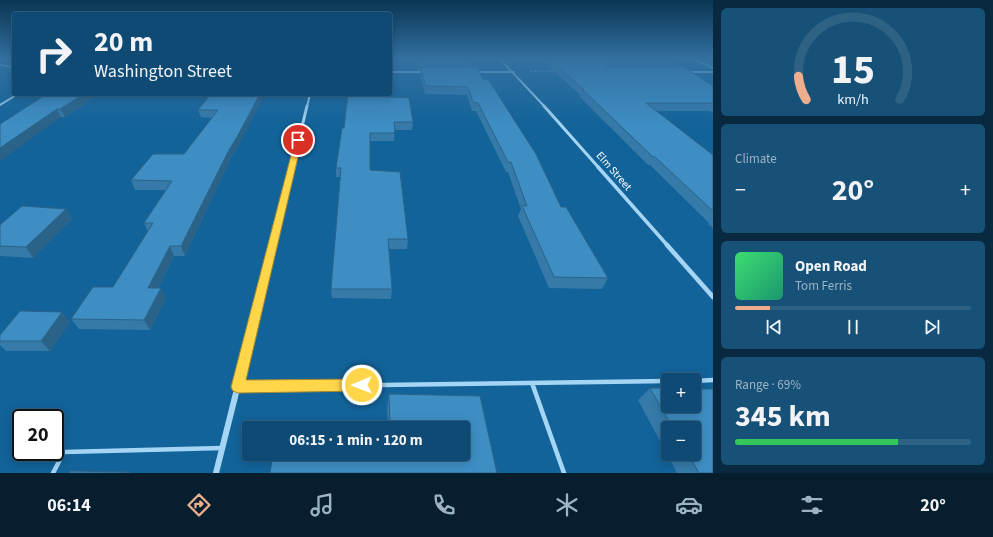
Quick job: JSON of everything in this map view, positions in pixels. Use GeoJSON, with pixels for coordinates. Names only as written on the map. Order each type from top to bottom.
{"type":"FeatureCollection","features":[{"type":"Feature","properties":{"kind":"street","name":"Elm Street"},"geometry":{"type":"LineString","coordinates":[[522,81],[713,297]]}},
{"type":"Feature","properties":{"kind":"street"},"geometry":{"type":"LineString","coordinates":[[0,105],[15,96]]}},
{"type":"Feature","properties":{"kind":"street"},"geometry":{"type":"LineString","coordinates":[[216,473],[310,96]]}},
{"type":"Feature","properties":{"kind":"lane"},"geometry":{"type":"LineString","coordinates":[[701,380],[713,380]]}},
{"type":"Feature","properties":{"kind":"lane"},"geometry":{"type":"LineString","coordinates":[[238,387],[661,381]]}},
{"type":"Feature","properties":{"kind":"lane"},"geometry":{"type":"LineString","coordinates":[[532,383],[564,473]]}},
{"type":"Feature","properties":{"kind":"lane"},"geometry":{"type":"LineString","coordinates":[[53,473],[64,452],[223,448]]}},
{"type":"Feature","properties":{"kind":"building"},"geometry":{"type":"Polygon","coordinates":[[[424,81],[489,81],[536,154],[561,207],[566,207],[608,278],[554,277],[522,206],[527,206],[511,162],[508,162],[478,103],[473,102],[468,87],[426,86],[424,81]]]}},
{"type":"Feature","properties":{"kind":"building"},"geometry":{"type":"Polygon","coordinates":[[[574,81],[705,81],[713,86],[713,103],[646,103],[713,155],[713,211],[655,157],[653,157],[582,89],[584,90],[574,81]]]}},
{"type":"Feature","properties":{"kind":"building"},"geometry":{"type":"Polygon","coordinates":[[[44,96],[81,96],[60,109],[57,109],[0,148],[0,124],[44,96]]]}},
{"type":"Feature","properties":{"kind":"building"},"geometry":{"type":"Polygon","coordinates":[[[209,96],[259,96],[229,150],[181,246],[170,246],[148,288],[161,288],[144,320],[71,319],[93,287],[113,287],[153,223],[144,223],[172,181],[131,180],[153,154],[184,154],[218,110],[198,110],[209,96]]]}},
{"type":"Feature","properties":{"kind":"building"},"geometry":{"type":"Polygon","coordinates":[[[348,96],[386,96],[409,98],[413,122],[394,122],[395,133],[370,133],[370,170],[400,172],[408,239],[388,239],[392,289],[331,289],[341,168],[336,168],[342,128],[344,128],[348,96]]]}},
{"type":"Feature","properties":{"kind":"building"},"geometry":{"type":"Polygon","coordinates":[[[22,206],[66,209],[26,247],[0,246],[0,225],[22,206]]]}},
{"type":"Feature","properties":{"kind":"building"},"geometry":{"type":"Polygon","coordinates":[[[20,311],[62,312],[41,341],[0,341],[0,335],[20,311]]]}},
{"type":"Feature","properties":{"kind":"building"},"geometry":{"type":"Polygon","coordinates":[[[650,388],[661,388],[661,407],[650,388]]]}},
{"type":"Feature","properties":{"kind":"building"},"geometry":{"type":"Polygon","coordinates":[[[701,389],[713,389],[713,473],[699,473],[692,461],[701,461],[701,421],[669,421],[664,413],[701,413],[701,389]]]}},
{"type":"Feature","properties":{"kind":"building"},"geometry":{"type":"Polygon","coordinates":[[[389,394],[480,396],[497,473],[270,473],[272,461],[470,461],[470,421],[390,421],[389,394]]]}},
{"type":"Feature","properties":{"kind":"building"},"geometry":{"type":"Polygon","coordinates":[[[70,471],[130,472],[69,473],[70,471]]]}},
{"type":"Feature","properties":{"kind":"route"},"geometry":{"type":"LineString","coordinates":[[298,140],[238,387],[362,385]]}}]}
